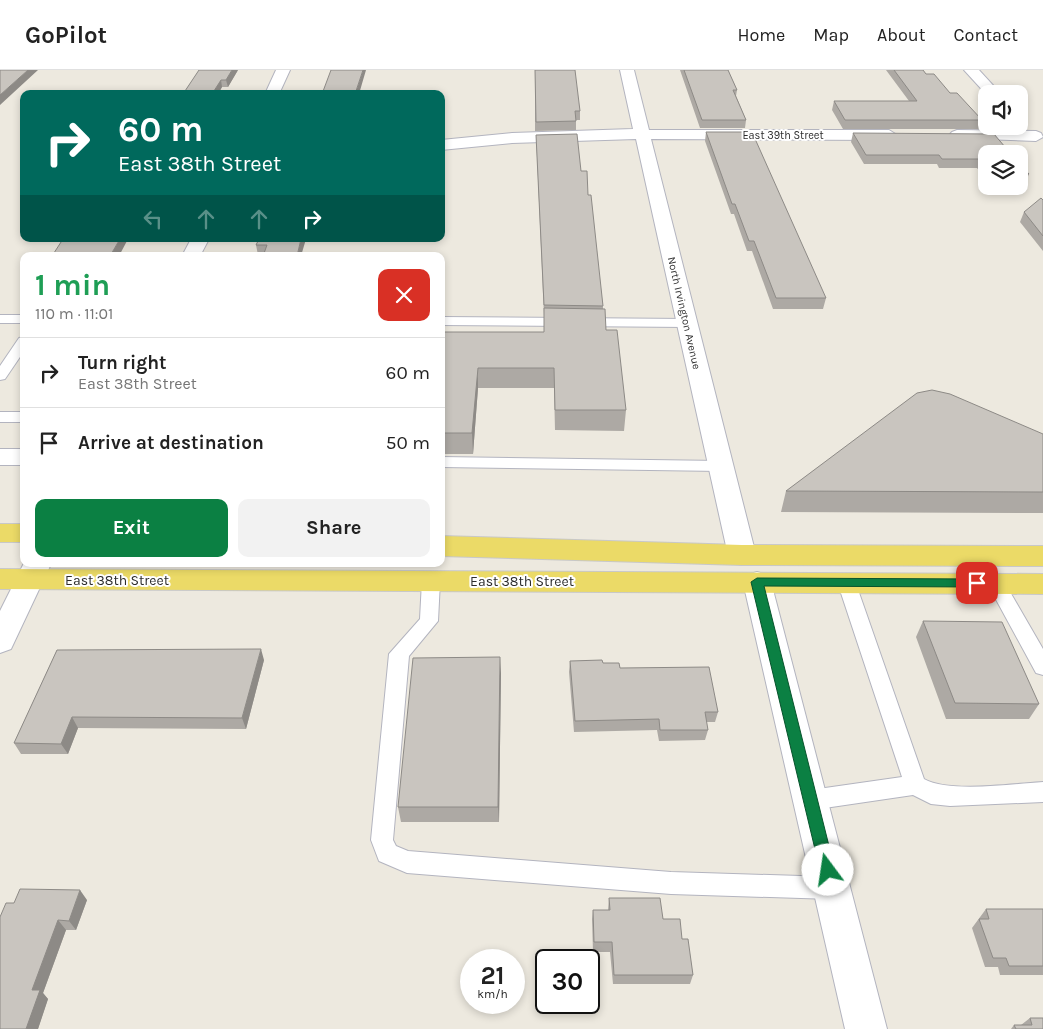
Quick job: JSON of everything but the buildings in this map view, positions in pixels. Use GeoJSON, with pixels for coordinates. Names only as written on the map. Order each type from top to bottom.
{"type":"FeatureCollection","features":[{"type":"Feature","properties":{"kind":"main road"},"geometry":{"type":"LineString","coordinates":[[0,533],[20,533]]}},
{"type":"Feature","properties":{"kind":"main road","name":"East 38th Street"},"geometry":{"type":"LineString","coordinates":[[445,542],[467,542],[445,545]]}},
{"type":"Feature","properties":{"kind":"main road","name":"East 38th Street"},"geometry":{"type":"LineString","coordinates":[[445,546],[750,568],[847,584],[1043,584]]}},
{"type":"Feature","properties":{"kind":"main road","name":"East 38th Street"},"geometry":{"type":"LineString","coordinates":[[0,579],[33,571],[431,581],[1043,556]]}},
{"type":"Feature","properties":{"kind":"street"},"geometry":{"type":"LineString","coordinates":[[274,90],[283,70]]}},
{"type":"Feature","properties":{"kind":"street","name":"North Irvington Avenue"},"geometry":{"type":"LineString","coordinates":[[627,70],[721,466],[811,800],[866,1029]]}},
{"type":"Feature","properties":{"kind":"street"},"geometry":{"type":"LineString","coordinates":[[971,70],[985,85]]}},
{"type":"Feature","properties":{"kind":"street"},"geometry":{"type":"LineString","coordinates":[[1028,127],[1039,139]]}},
{"type":"Feature","properties":{"kind":"street","name":"East 39th Street"},"geometry":{"type":"LineString","coordinates":[[445,145],[561,135],[908,135]]}},
{"type":"Feature","properties":{"kind":"street"},"geometry":{"type":"LineString","coordinates":[[937,135],[1039,139]]}},
{"type":"Feature","properties":{"kind":"street"},"geometry":{"type":"LineString","coordinates":[[0,456],[20,456]]}},
{"type":"Feature","properties":{"kind":"street"},"geometry":{"type":"LineString","coordinates":[[2,631],[33,571]]}},
{"type":"Feature","properties":{"kind":"lane"},"geometry":{"type":"LineString","coordinates":[[0,319],[20,319]]}},
{"type":"Feature","properties":{"kind":"lane"},"geometry":{"type":"LineString","coordinates":[[445,321],[687,323]]}},
{"type":"Feature","properties":{"kind":"lane"},"geometry":{"type":"LineString","coordinates":[[0,376],[20,347]]}},
{"type":"Feature","properties":{"kind":"lane"},"geometry":{"type":"LineString","coordinates":[[0,417],[20,418]]}},
{"type":"Feature","properties":{"kind":"lane"},"geometry":{"type":"LineString","coordinates":[[445,462],[721,466]]}},
{"type":"Feature","properties":{"kind":"lane"},"geometry":{"type":"LineString","coordinates":[[431,581],[429,621],[399,654],[382,840],[387,853],[407,862],[671,883],[832,888]]}},
{"type":"Feature","properties":{"kind":"lane"},"geometry":{"type":"LineString","coordinates":[[996,583],[1043,667]]}},
{"type":"Feature","properties":{"kind":"lane"},"geometry":{"type":"LineString","coordinates":[[847,584],[916,785],[930,794],[950,796],[1043,792]]}},
{"type":"Feature","properties":{"kind":"lane"},"geometry":{"type":"LineString","coordinates":[[811,800],[916,785]]}},
{"type":"Feature","properties":{"kind":"route"},"geometry":{"type":"LineString","coordinates":[[828,870],[757,582],[847,584],[977,583]]}}]}
